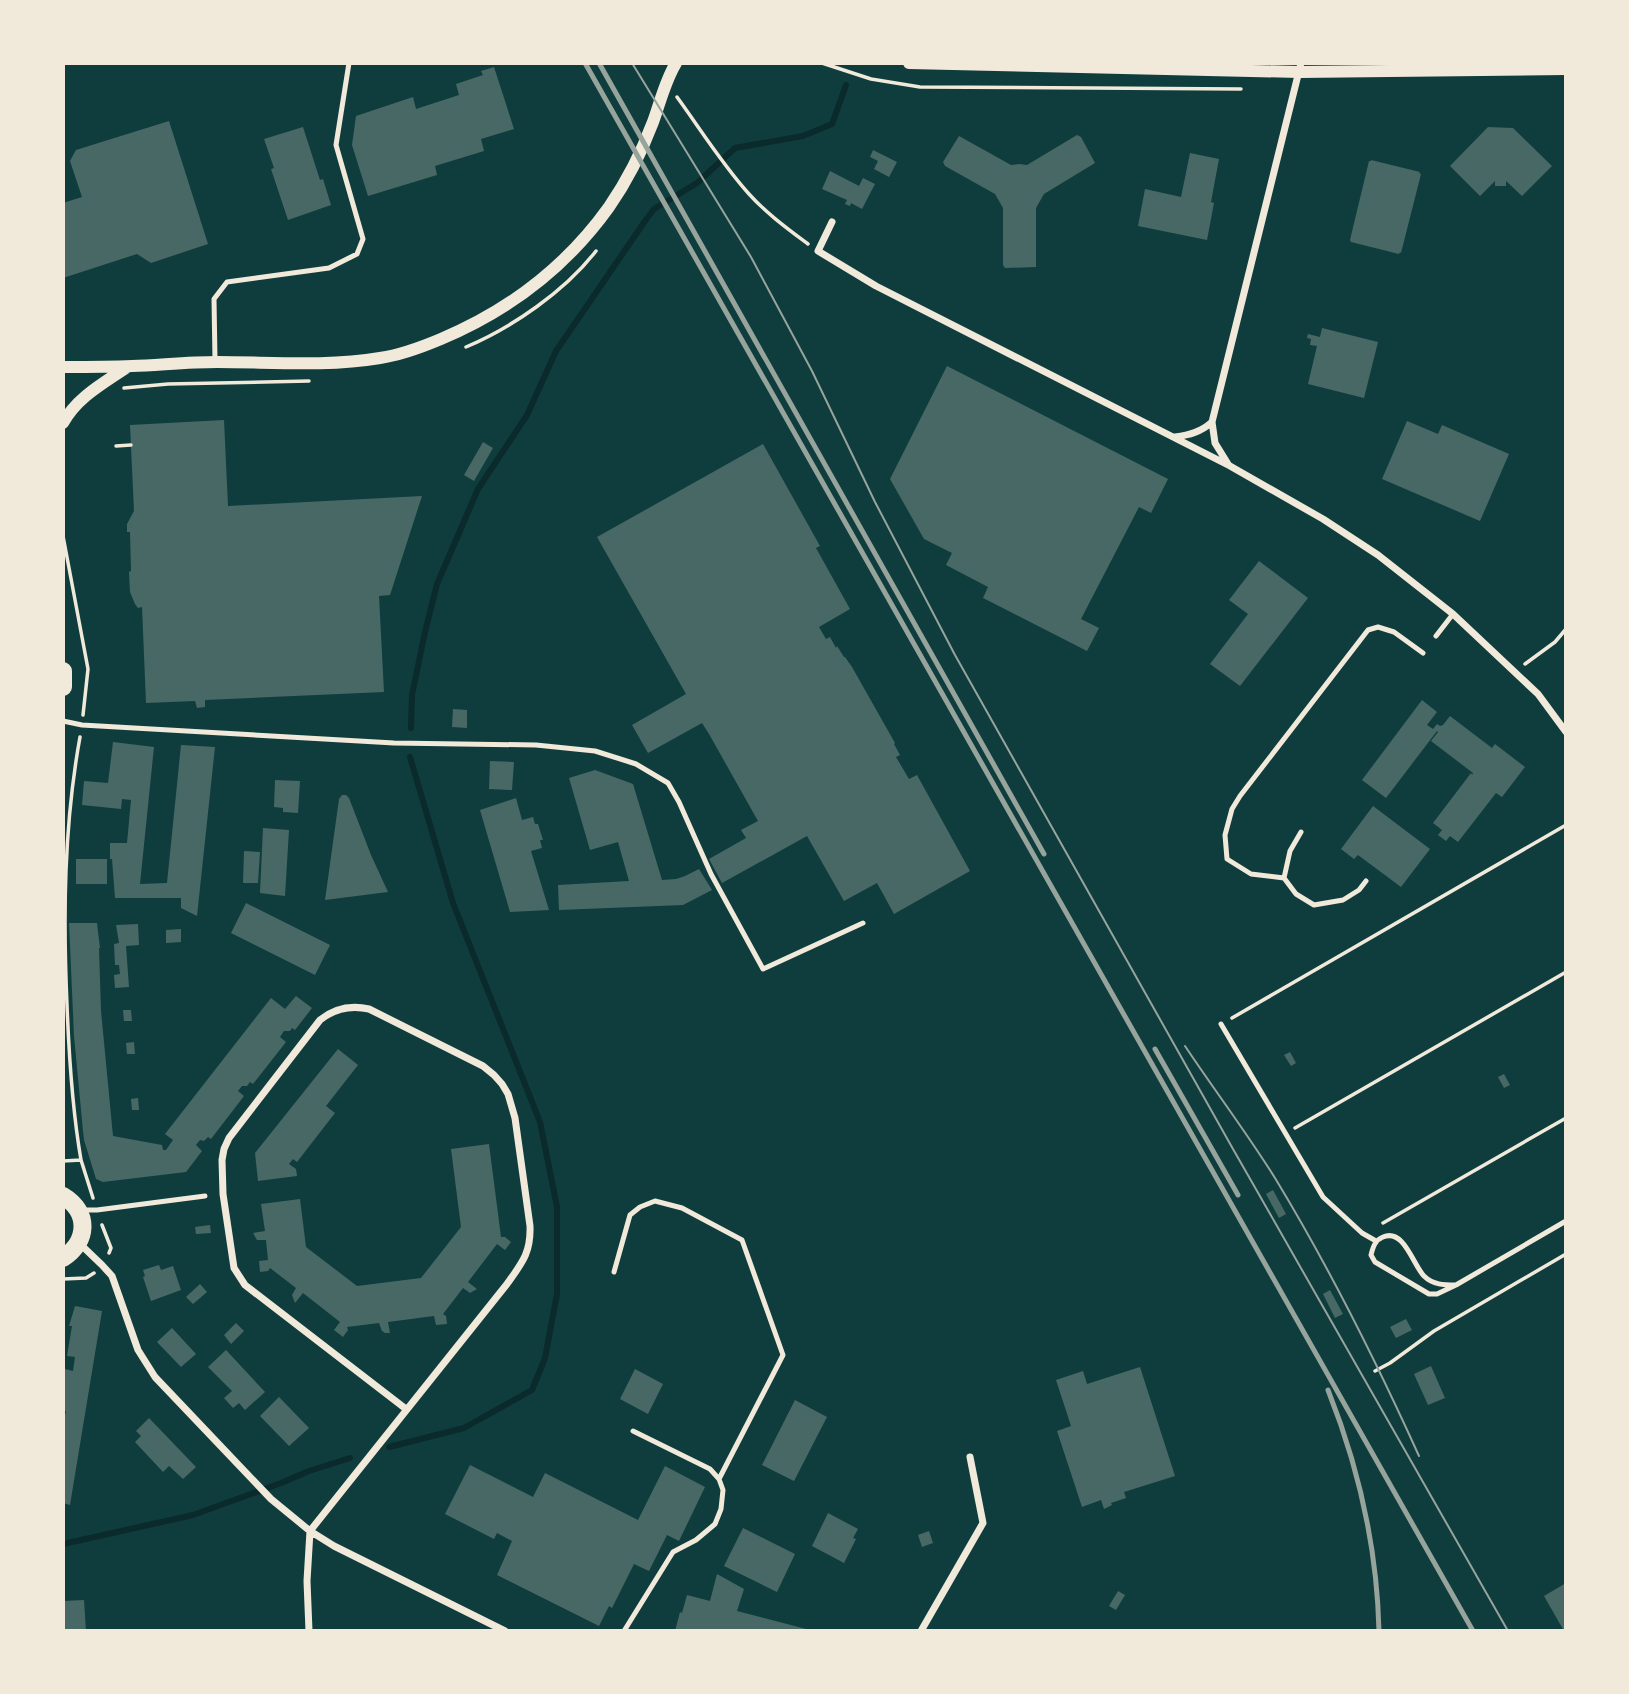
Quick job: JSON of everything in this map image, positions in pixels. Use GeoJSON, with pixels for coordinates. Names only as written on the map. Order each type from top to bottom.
{"type":"FeatureCollection","features":[{"type":"Feature","properties":{"kind":"main road"},"geometry":{"type":"LineString","coordinates":[[63,671],[63,687]]}},
{"type":"Feature","properties":{"kind":"main road"},"geometry":{"type":"LineString","coordinates":[[63,1196],[78,1210],[82,1219],[79,1243],[63,1258]]}},
{"type":"Feature","properties":{"kind":"street"},"geometry":{"type":"LineString","coordinates":[[909,63],[1566,69]]}},
{"type":"Feature","properties":{"kind":"street"},"geometry":{"type":"LineString","coordinates":[[63,367],[128,367],[215,362],[317,365],[382,358],[425,345],[474,323],[526,292],[580,245],[611,204],[635,164],[662,97],[671,66]]}},
{"type":"Feature","properties":{"kind":"street"},"geometry":{"type":"LineString","coordinates":[[1230,466],[1215,443],[1212,422],[1300,68]]}},
{"type":"Feature","properties":{"kind":"street"},"geometry":{"type":"LineString","coordinates":[[832,222],[818,251],[876,286],[1230,466],[1323,519],[1378,555],[1453,614],[1515,671],[1538,694],[1566,732]]}},
{"type":"Feature","properties":{"kind":"street"},"geometry":{"type":"LineString","coordinates":[[63,423],[81,399],[128,367]]}},
{"type":"Feature","properties":{"kind":"street"},"geometry":{"type":"LineString","coordinates":[[1173,437],[1198,432],[1212,422]]}},
{"type":"Feature","properties":{"kind":"street"},"geometry":{"type":"LineString","coordinates":[[309,1631],[307,1581],[310,1531],[499,1294],[527,1255],[530,1242],[515,1118],[508,1094],[494,1075],[483,1066],[369,1010],[348,1007],[330,1012],[320,1020],[229,1138],[222,1160],[225,1206],[234,1268],[245,1284],[406,1409]]}},
{"type":"Feature","properties":{"kind":"street"},"geometry":{"type":"LineString","coordinates":[[79,1243],[112,1276],[138,1350],[155,1377],[271,1499],[310,1531],[334,1546],[505,1631]]}},
{"type":"Feature","properties":{"kind":"street"},"geometry":{"type":"LineString","coordinates":[[920,1631],[983,1523],[970,1457]]}},
{"type":"Feature","properties":{"kind":"lane"},"geometry":{"type":"LineString","coordinates":[[215,362],[214,299],[228,282],[329,268],[357,254],[363,239],[336,145],[349,63]]}},
{"type":"Feature","properties":{"kind":"lane"},"geometry":{"type":"LineString","coordinates":[[1436,636],[1453,614]]}},
{"type":"Feature","properties":{"kind":"lane"},"geometry":{"type":"LineString","coordinates":[[1366,881],[1359,890],[1343,900],[1314,905],[1296,894],[1284,878],[1251,874],[1227,859],[1225,835],[1240,796],[1367,630],[1378,627],[1394,632],[1423,653]]}},
{"type":"Feature","properties":{"kind":"lane"},"geometry":{"type":"LineString","coordinates":[[63,721],[82,725],[394,743],[536,745],[595,751],[636,764],[668,783],[711,874],[763,969],[863,923]]}},
{"type":"Feature","properties":{"kind":"lane"},"geometry":{"type":"LineString","coordinates":[[1284,878],[1290,851],[1301,832]]}},
{"type":"Feature","properties":{"kind":"lane"},"geometry":{"type":"LineString","coordinates":[[1221,1024],[1322,1197],[1362,1233],[1376,1241]]}},
{"type":"Feature","properties":{"kind":"lane"},"geometry":{"type":"LineString","coordinates":[[78,1210],[205,1196]]}},
{"type":"Feature","properties":{"kind":"lane"},"geometry":{"type":"LineString","coordinates":[[614,1272],[630,1215],[655,1201],[682,1208],[742,1240],[783,1355],[719,1479]]}},
{"type":"Feature","properties":{"kind":"lane"},"geometry":{"type":"LineString","coordinates":[[1456,1284],[1442,1286],[1424,1276],[1402,1241],[1394,1236],[1386,1235],[1376,1241],[1371,1255],[1375,1262],[1429,1294],[1437,1294],[1456,1284],[1566,1222]]}},
{"type":"Feature","properties":{"kind":"lane"},"geometry":{"type":"LineString","coordinates":[[624,1631],[673,1552],[696,1540],[715,1524],[721,1509],[723,1490],[719,1479],[710,1469],[634,1431]]}},
{"type":"Feature","properties":{"kind":"path"},"geometry":{"type":"LineString","coordinates":[[822,63],[871,79],[920,87],[1241,89]]}},
{"type":"Feature","properties":{"kind":"path"},"geometry":{"type":"LineString","coordinates":[[674,92],[713,150],[750,195],[774,218],[818,251]]}},
{"type":"Feature","properties":{"kind":"path"},"geometry":{"type":"LineString","coordinates":[[116,446],[131,445]]}},
{"type":"Feature","properties":{"kind":"path"},"geometry":{"type":"LineString","coordinates":[[63,536],[88,669],[82,725],[71,782],[64,900],[70,1082],[81,1160]]}},
{"type":"Feature","properties":{"kind":"path"},"geometry":{"type":"LineString","coordinates":[[1515,671],[1555,642],[1566,629]]}},
{"type":"Feature","properties":{"kind":"path"},"geometry":{"type":"LineString","coordinates":[[1221,1024],[1566,825]]}},
{"type":"Feature","properties":{"kind":"path"},"geometry":{"type":"LineString","coordinates":[[1286,1135],[1566,972]]}},
{"type":"Feature","properties":{"kind":"path"},"geometry":{"type":"LineString","coordinates":[[1362,1233],[1566,1118]]}},
{"type":"Feature","properties":{"kind":"path"},"geometry":{"type":"LineString","coordinates":[[1375,1371],[1434,1331],[1566,1254]]}},
{"type":"Feature","properties":{"kind":"path"},"geometry":{"type":"LineString","coordinates":[[63,1279],[73,1278]]}},
{"type":"Feature","properties":{"kind":"path"},"geometry":{"type":"LineString","coordinates":[[1394,1352],[1397,1358]]}},
{"type":"Feature","properties":{"kind":"building"},"geometry":{"type":"Polygon","coordinates":[[[494,67],[514,129],[481,139],[484,151],[435,166],[437,175],[368,196],[352,145],[356,116],[413,97],[416,109],[459,95],[456,84],[483,75],[481,71],[494,67]]]}},
{"type":"Feature","properties":{"kind":"building"},"geometry":{"type":"Polygon","coordinates":[[[169,121],[208,244],[151,263],[137,254],[63,278],[63,203],[82,197],[70,161],[76,150],[169,121]]]}},
{"type":"Feature","properties":{"kind":"building"},"geometry":{"type":"Polygon","coordinates":[[[303,127],[331,205],[288,220],[264,139],[303,127]]]}},
{"type":"Feature","properties":{"kind":"building"},"geometry":{"type":"Polygon","coordinates":[[[1488,127],[1513,128],[1552,166],[1522,196],[1506,181],[1506,186],[1495,186],[1495,181],[1480,196],[1450,166],[1488,127]]]}},
{"type":"Feature","properties":{"kind":"building"},"geometry":{"type":"Polygon","coordinates":[[[1077,135],[1081,137],[1095,163],[1044,194],[1036,208],[1036,267],[1005,268],[1003,208],[995,194],[945,166],[943,162],[959,136],[1011,165],[1027,165],[1077,135]]]}},
{"type":"Feature","properties":{"kind":"building"},"geometry":{"type":"Polygon","coordinates":[[[873,150],[897,162],[889,177],[874,169],[878,161],[870,157],[873,150]]]}},
{"type":"Feature","properties":{"kind":"building"},"geometry":{"type":"Polygon","coordinates":[[[1190,153],[1219,159],[1207,240],[1138,226],[1145,189],[1181,197],[1190,153]]]}},
{"type":"Feature","properties":{"kind":"building"},"geometry":{"type":"Polygon","coordinates":[[[1371,160],[1421,174],[1399,254],[1350,240],[1371,160]]]}},
{"type":"Feature","properties":{"kind":"building"},"geometry":{"type":"Polygon","coordinates":[[[830,171],[859,186],[863,178],[875,184],[862,209],[851,203],[850,206],[845,204],[847,200],[822,189],[830,171]]]}},
{"type":"Feature","properties":{"kind":"building"},"geometry":{"type":"Polygon","coordinates":[[[1322,328],[1378,342],[1364,398],[1308,384],[1317,346],[1310,345],[1308,334],[1320,337],[1322,328]]]}},
{"type":"Feature","properties":{"kind":"building"},"geometry":{"type":"Polygon","coordinates":[[[947,366],[1168,479],[1151,513],[1139,507],[1081,619],[1099,628],[1087,651],[983,598],[988,587],[946,565],[952,553],[924,539],[890,479],[947,366]]]}},
{"type":"Feature","properties":{"kind":"building"},"geometry":{"type":"Polygon","coordinates":[[[224,420],[228,506],[422,496],[390,595],[379,596],[384,692],[205,700],[205,707],[197,708],[195,701],[146,703],[142,607],[138,608],[130,592],[130,532],[127,532],[127,524],[134,511],[130,425],[224,420]]]}},
{"type":"Feature","properties":{"kind":"building"},"geometry":{"type":"Polygon","coordinates":[[[1407,421],[1438,434],[1442,425],[1509,454],[1480,521],[1382,479],[1407,421]]]}},
{"type":"Feature","properties":{"kind":"building"},"geometry":{"type":"Polygon","coordinates":[[[483,442],[493,448],[474,481],[464,475],[483,442]]]}},
{"type":"Feature","properties":{"kind":"building"},"geometry":{"type":"Polygon","coordinates":[[[763,444],[820,546],[816,548],[850,609],[819,627],[826,639],[830,637],[852,667],[895,743],[900,755],[896,757],[909,779],[917,775],[970,871],[894,914],[877,883],[844,901],[807,836],[722,883],[709,859],[746,838],[741,830],[758,821],[709,734],[702,723],[648,753],[632,725],[686,694],[597,537],[763,444]]]}},
{"type":"Feature","properties":{"kind":"building"},"geometry":{"type":"Polygon","coordinates":[[[1259,561],[1308,598],[1240,686],[1210,664],[1248,614],[1229,600],[1259,561]]]}},
{"type":"Feature","properties":{"kind":"building"},"geometry":{"type":"Polygon","coordinates":[[[1422,700],[1437,712],[1427,725],[1433,729],[1437,724],[1443,725],[1450,716],[1492,748],[1495,744],[1525,767],[1502,797],[1496,793],[1458,842],[1450,836],[1446,841],[1438,835],[1442,830],[1433,823],[1473,773],[1431,741],[1437,731],[1386,798],[1362,780],[1422,700]]]}},
{"type":"Feature","properties":{"kind":"building"},"geometry":{"type":"Polygon","coordinates":[[[453,709],[467,710],[467,728],[452,727],[453,709]]]}},
{"type":"Feature","properties":{"kind":"building"},"geometry":{"type":"Polygon","coordinates":[[[113,742],[154,747],[140,884],[167,883],[181,745],[215,747],[197,916],[181,908],[181,898],[115,898],[110,843],[127,843],[131,800],[122,799],[121,809],[82,805],[84,781],[108,783],[113,742]]]}},
{"type":"Feature","properties":{"kind":"building"},"geometry":{"type":"Polygon","coordinates":[[[490,761],[514,762],[512,790],[489,789],[490,761]]]}},
{"type":"Feature","properties":{"kind":"building"},"geometry":{"type":"Polygon","coordinates":[[[595,770],[633,784],[662,880],[676,879],[699,869],[712,890],[683,905],[559,910],[558,885],[629,881],[618,842],[590,850],[569,778],[595,770]]]}},
{"type":"Feature","properties":{"kind":"building"},"geometry":{"type":"Polygon","coordinates":[[[275,780],[300,781],[298,813],[283,812],[283,808],[274,807],[275,780]]]}},
{"type":"Feature","properties":{"kind":"building"},"geometry":{"type":"Polygon","coordinates":[[[342,795],[349,798],[388,892],[325,900],[339,799],[342,795]]]}},
{"type":"Feature","properties":{"kind":"building"},"geometry":{"type":"Polygon","coordinates":[[[516,798],[522,820],[533,817],[543,840],[540,840],[542,848],[531,851],[549,910],[510,912],[480,810],[516,798]]]}},
{"type":"Feature","properties":{"kind":"building"},"geometry":{"type":"Polygon","coordinates":[[[1373,806],[1430,849],[1401,887],[1358,855],[1354,859],[1341,849],[1373,806]]]}},
{"type":"Feature","properties":{"kind":"building"},"geometry":{"type":"Polygon","coordinates":[[[263,828],[289,830],[285,896],[260,893],[263,828]]]}},
{"type":"Feature","properties":{"kind":"building"},"geometry":{"type":"Polygon","coordinates":[[[244,851],[260,852],[258,883],[243,883],[244,851]]]}},
{"type":"Feature","properties":{"kind":"building"},"geometry":{"type":"Polygon","coordinates":[[[76,859],[107,859],[107,884],[76,884],[76,859]]]}},
{"type":"Feature","properties":{"kind":"building"},"geometry":{"type":"Polygon","coordinates":[[[246,903],[330,945],[315,975],[231,933],[246,903]]]}},
{"type":"Feature","properties":{"kind":"building"},"geometry":{"type":"Polygon","coordinates":[[[69,923],[97,923],[101,1011],[113,1136],[162,1145],[163,1150],[166,1150],[173,1140],[165,1134],[271,998],[285,1009],[296,996],[312,1008],[295,1030],[292,1028],[290,1031],[284,1031],[280,1037],[286,1042],[253,1084],[250,1082],[238,1091],[244,1096],[211,1139],[208,1137],[204,1141],[200,1140],[196,1145],[202,1151],[186,1172],[103,1182],[96,1179],[83,1131],[74,1036],[69,923]]]}},
{"type":"Feature","properties":{"kind":"building"},"geometry":{"type":"Polygon","coordinates":[[[138,924],[139,945],[126,946],[129,987],[115,988],[114,975],[120,974],[119,965],[115,965],[114,944],[119,943],[116,925],[138,924]]]}},
{"type":"Feature","properties":{"kind":"building"},"geometry":{"type":"Polygon","coordinates":[[[181,929],[181,942],[166,943],[166,930],[181,929]]]}},
{"type":"Feature","properties":{"kind":"building"},"geometry":{"type":"Polygon","coordinates":[[[123,1010],[131,1010],[132,1021],[124,1021],[123,1010]]]}},
{"type":"Feature","properties":{"kind":"building"},"geometry":{"type":"Polygon","coordinates":[[[134,1042],[135,1054],[127,1054],[126,1043],[134,1042]]]}},
{"type":"Feature","properties":{"kind":"building"},"geometry":{"type":"Polygon","coordinates":[[[338,1049],[358,1065],[326,1106],[335,1113],[297,1162],[293,1159],[289,1164],[296,1169],[297,1176],[258,1181],[255,1153],[338,1049]]]}},
{"type":"Feature","properties":{"kind":"building"},"geometry":{"type":"Polygon","coordinates":[[[1290,1052],[1296,1063],[1291,1066],[1284,1055],[1290,1052]]]}},
{"type":"Feature","properties":{"kind":"building"},"geometry":{"type":"Polygon","coordinates":[[[1504,1074],[1510,1085],[1504,1088],[1498,1077],[1504,1074]]]}},
{"type":"Feature","properties":{"kind":"building"},"geometry":{"type":"Polygon","coordinates":[[[138,1098],[139,1110],[132,1110],[131,1099],[138,1098]]]}},
{"type":"Feature","properties":{"kind":"building"},"geometry":{"type":"Polygon","coordinates":[[[489,1144],[501,1237],[511,1242],[505,1250],[497,1244],[468,1282],[477,1289],[470,1293],[463,1288],[443,1314],[447,1324],[436,1325],[434,1316],[388,1322],[390,1333],[382,1331],[379,1323],[347,1327],[343,1337],[334,1330],[340,1322],[303,1293],[295,1303],[292,1295],[296,1288],[270,1268],[260,1272],[259,1261],[268,1260],[266,1240],[257,1240],[253,1233],[265,1231],[261,1204],[300,1199],[306,1247],[357,1286],[421,1278],[461,1227],[451,1149],[489,1144]]]}},
{"type":"Feature","properties":{"kind":"building"},"geometry":{"type":"Polygon","coordinates":[[[1273,1190],[1286,1214],[1279,1218],[1266,1194],[1273,1190]]]}},
{"type":"Feature","properties":{"kind":"building"},"geometry":{"type":"Polygon","coordinates":[[[210,1225],[211,1233],[196,1234],[195,1227],[210,1225]]]}},
{"type":"Feature","properties":{"kind":"building"},"geometry":{"type":"Polygon","coordinates":[[[159,1265],[161,1270],[173,1266],[181,1290],[151,1301],[143,1270],[159,1265]]]}},
{"type":"Feature","properties":{"kind":"building"},"geometry":{"type":"Polygon","coordinates":[[[200,1284],[207,1292],[193,1304],[186,1297],[200,1284]]]}},
{"type":"Feature","properties":{"kind":"building"},"geometry":{"type":"Polygon","coordinates":[[[1330,1290],[1343,1314],[1335,1318],[1323,1294],[1330,1290]]]}},
{"type":"Feature","properties":{"kind":"building"},"geometry":{"type":"Polygon","coordinates":[[[75,1306],[102,1311],[70,1505],[63,1503],[63,1424],[66,1411],[63,1411],[63,1378],[65,1369],[73,1371],[75,1357],[67,1356],[72,1326],[69,1326],[75,1306]]]}},
{"type":"Feature","properties":{"kind":"building"},"geometry":{"type":"Polygon","coordinates":[[[1406,1319],[1412,1330],[1396,1338],[1390,1327],[1406,1319]]]}},
{"type":"Feature","properties":{"kind":"building"},"geometry":{"type":"Polygon","coordinates":[[[236,1323],[244,1331],[231,1344],[224,1335],[236,1323]]]}},
{"type":"Feature","properties":{"kind":"building"},"geometry":{"type":"Polygon","coordinates":[[[172,1328],[196,1354],[181,1367],[157,1342],[172,1328]]]}},
{"type":"Feature","properties":{"kind":"building"},"geometry":{"type":"Polygon","coordinates":[[[226,1350],[265,1392],[245,1410],[239,1403],[233,1408],[224,1398],[232,1391],[208,1367],[226,1350]]]}},
{"type":"Feature","properties":{"kind":"building"},"geometry":{"type":"Polygon","coordinates":[[[1431,1366],[1445,1398],[1428,1405],[1414,1374],[1431,1366]]]}},
{"type":"Feature","properties":{"kind":"building"},"geometry":{"type":"Polygon","coordinates":[[[1140,1367],[1175,1476],[1124,1492],[1126,1498],[1111,1503],[1112,1505],[1104,1509],[1101,1500],[1082,1507],[1057,1431],[1071,1426],[1056,1380],[1083,1371],[1087,1384],[1140,1367]]]}},
{"type":"Feature","properties":{"kind":"building"},"geometry":{"type":"Polygon","coordinates":[[[635,1369],[663,1384],[648,1414],[620,1399],[635,1369]]]}},
{"type":"Feature","properties":{"kind":"building"},"geometry":{"type":"Polygon","coordinates":[[[279,1397],[309,1428],[289,1446],[260,1416],[279,1397]]]}},
{"type":"Feature","properties":{"kind":"building"},"geometry":{"type":"Polygon","coordinates":[[[795,1400],[827,1417],[794,1481],[762,1465],[795,1400]]]}},
{"type":"Feature","properties":{"kind":"building"},"geometry":{"type":"Polygon","coordinates":[[[149,1418],[196,1467],[183,1479],[169,1466],[163,1472],[135,1442],[141,1436],[136,1431],[149,1418]]]}},
{"type":"Feature","properties":{"kind":"building"},"geometry":{"type":"Polygon","coordinates":[[[470,1465],[533,1497],[545,1473],[638,1520],[665,1466],[705,1487],[679,1541],[667,1535],[649,1571],[634,1564],[612,1608],[609,1606],[599,1626],[497,1575],[512,1541],[497,1533],[494,1539],[445,1514],[470,1465]]]}},
{"type":"Feature","properties":{"kind":"building"},"geometry":{"type":"Polygon","coordinates":[[[828,1513],[858,1529],[844,1563],[812,1546],[828,1513]]]}},
{"type":"Feature","properties":{"kind":"building"},"geometry":{"type":"Polygon","coordinates":[[[743,1528],[795,1554],[777,1592],[724,1566],[743,1528]]]}},
{"type":"Feature","properties":{"kind":"building"},"geometry":{"type":"Polygon","coordinates":[[[929,1531],[933,1543],[922,1547],[918,1535],[929,1531]]]}},
{"type":"Feature","properties":{"kind":"building"},"geometry":{"type":"Polygon","coordinates":[[[717,1574],[744,1589],[737,1611],[814,1631],[675,1631],[687,1595],[710,1601],[717,1574]]]}},
{"type":"Feature","properties":{"kind":"building"},"geometry":{"type":"Polygon","coordinates":[[[1566,1583],[1566,1631],[1564,1631],[1544,1596],[1566,1583]]]}},
{"type":"Feature","properties":{"kind":"building"},"geometry":{"type":"Polygon","coordinates":[[[1118,1591],[1125,1595],[1116,1610],[1109,1606],[1118,1591]]]}},
{"type":"Feature","properties":{"kind":"building"},"geometry":{"type":"Polygon","coordinates":[[[84,1600],[86,1631],[63,1631],[63,1601],[84,1600]]]}},
{"type":"Feature","properties":{"kind":"waterway"},"geometry":{"type":"LineString","coordinates":[[411,728],[412,695],[437,584],[478,489],[527,415],[556,351],[654,209],[697,183],[735,148],[803,136],[832,124],[846,85]]}},
{"type":"Feature","properties":{"kind":"waterway"},"geometry":{"type":"LineString","coordinates":[[389,1447],[464,1428],[532,1390],[545,1358],[557,1294],[557,1207],[540,1122],[453,903],[410,757]]}},
{"type":"Feature","properties":{"kind":"waterway"},"geometry":{"type":"LineString","coordinates":[[63,1544],[193,1515],[350,1458]]}},
{"type":"Feature","properties":{"kind":"tram line"},"geometry":{"type":"LineString","coordinates":[[632,63],[751,257],[812,371],[875,502],[955,655],[1508,1631]]}},
{"type":"Feature","properties":{"kind":"tram line"},"geometry":{"type":"LineString","coordinates":[[1185,1046],[1264,1161],[1295,1212],[1351,1315],[1419,1456]]}},
{"type":"Feature","properties":{"kind":"railway"},"geometry":{"type":"LineString","coordinates":[[585,63],[1473,1631]]}},
{"type":"Feature","properties":{"kind":"railway"},"geometry":{"type":"LineString","coordinates":[[599,63],[1044,854]]}},
{"type":"Feature","properties":{"kind":"railway"},"geometry":{"type":"LineString","coordinates":[[1155,1049],[1238,1195]]}},
{"type":"Feature","properties":{"kind":"railway"},"geometry":{"type":"LineString","coordinates":[[1328,1390],[1349,1449],[1364,1509],[1375,1569],[1379,1631]]}}]}
